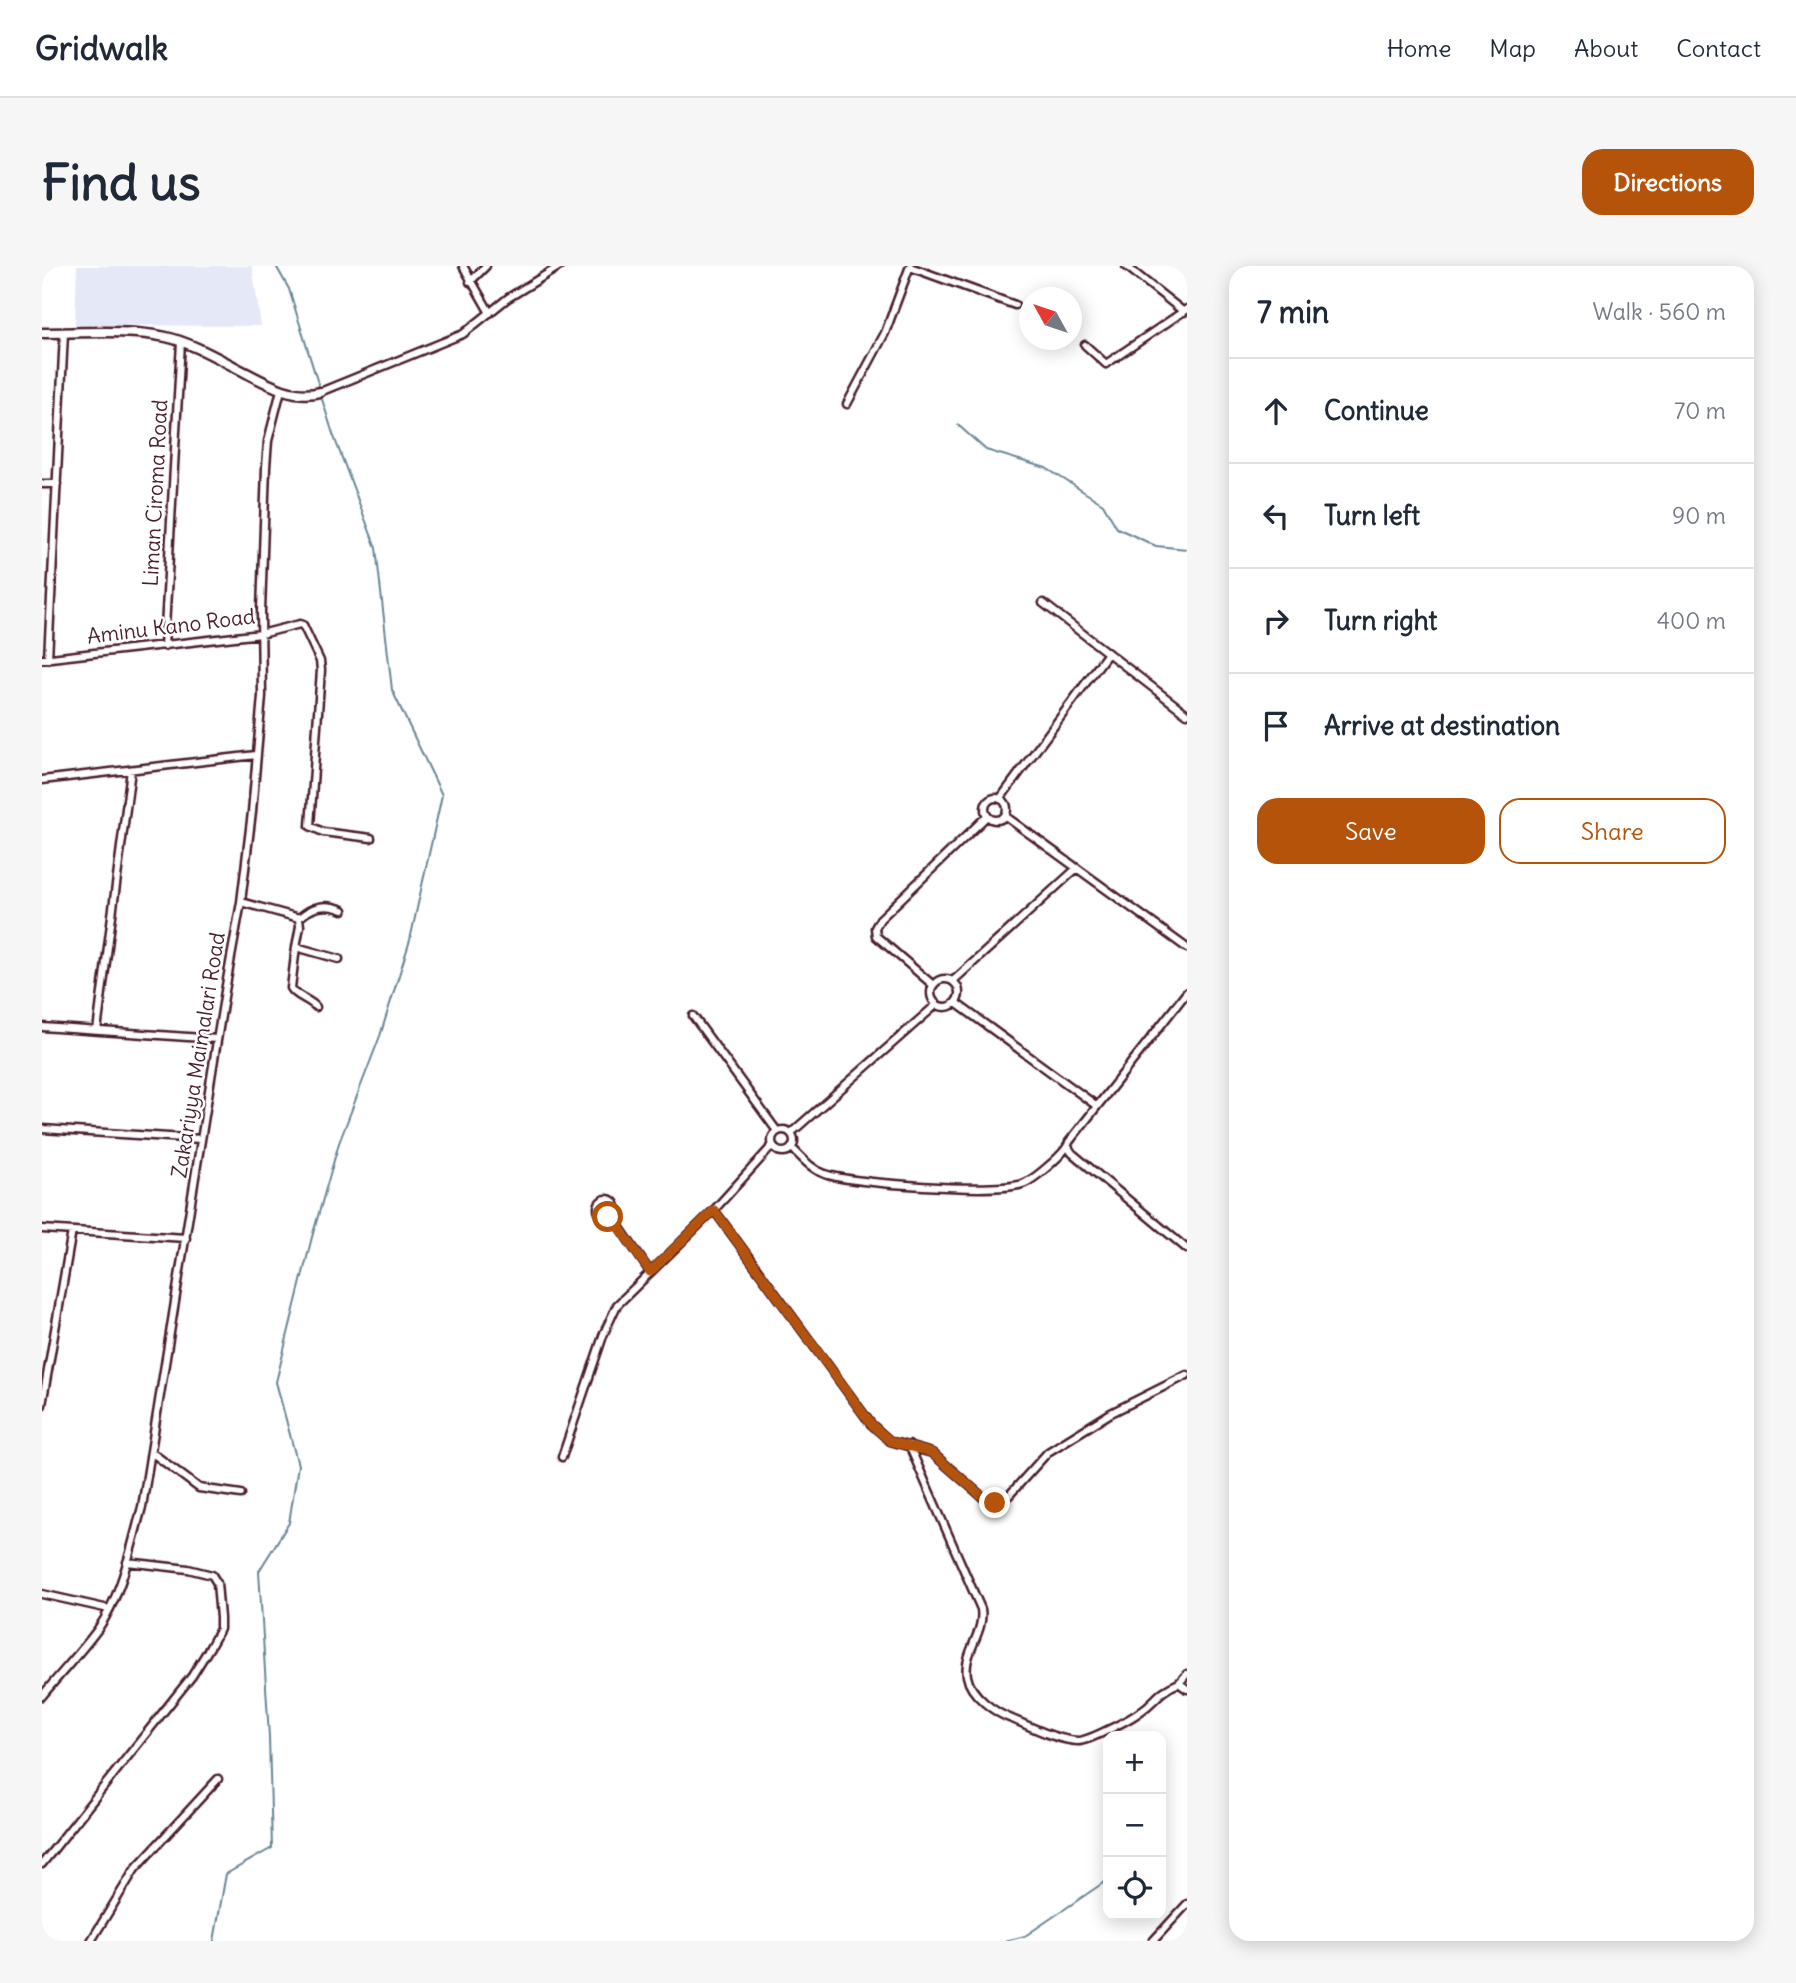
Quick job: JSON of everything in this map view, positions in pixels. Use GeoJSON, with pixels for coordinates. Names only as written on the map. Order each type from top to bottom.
{"type":"FeatureCollection","features":[{"type":"Feature","properties":{"kind":"street"},"geometry":{"type":"LineString","coordinates":[[463,266],[490,313]]}},
{"type":"Feature","properties":{"kind":"street"},"geometry":{"type":"LineString","coordinates":[[470,282],[486,266]]}},
{"type":"Feature","properties":{"kind":"street"},"geometry":{"type":"LineString","coordinates":[[42,333],[141,334],[166,337],[281,390],[317,392],[463,334],[508,298],[560,266]]}},
{"type":"Feature","properties":{"kind":"street"},"geometry":{"type":"LineString","coordinates":[[846,404],[885,333],[910,266],[1015,304]]}},
{"type":"Feature","properties":{"kind":"street"},"geometry":{"type":"LineString","coordinates":[[1085,345],[1105,365],[1185,311],[1126,266]]}},
{"type":"Feature","properties":{"kind":"street"},"geometry":{"type":"LineString","coordinates":[[45,659],[64,333]]}},
{"type":"Feature","properties":{"kind":"street","name":"Liman Ciroma Road"},"geometry":{"type":"LineString","coordinates":[[164,646],[181,342]]}},
{"type":"Feature","properties":{"kind":"street","name":"Zakariyya Maimalari Road"},"geometry":{"type":"LineString","coordinates":[[42,1696],[98,1628],[109,1609],[127,1563],[142,1507],[241,902],[253,812],[262,696],[261,634],[267,454],[281,390]]}},
{"type":"Feature","properties":{"kind":"street"},"geometry":{"type":"LineString","coordinates":[[42,484],[57,484]]}},
{"type":"Feature","properties":{"kind":"street"},"geometry":{"type":"LineString","coordinates":[[1043,603],[1187,714]]}},
{"type":"Feature","properties":{"kind":"street","name":"Aminu Kano Road"},"geometry":{"type":"LineString","coordinates":[[45,659],[261,634],[303,625],[320,661],[321,670],[310,826],[323,832],[371,838]]}},
{"type":"Feature","properties":{"kind":"street"},"geometry":{"type":"LineString","coordinates":[[1000,799],[1108,653]]}},
{"type":"Feature","properties":{"kind":"street"},"geometry":{"type":"LineString","coordinates":[[42,780],[256,755]]}},
{"type":"Feature","properties":{"kind":"street"},"geometry":{"type":"LineString","coordinates":[[97,1031],[131,770]]}},
{"type":"Feature","properties":{"kind":"street"},"geometry":{"type":"LineString","coordinates":[[993,798],[1000,799],[1006,803],[1006,816],[993,820],[987,816],[987,803],[993,798]]}},
{"type":"Feature","properties":{"kind":"street"},"geometry":{"type":"LineString","coordinates":[[933,985],[876,936],[875,928],[880,919],[987,816]]}},
{"type":"Feature","properties":{"kind":"street"},"geometry":{"type":"LineString","coordinates":[[1006,816],[1187,948]]}},
{"type":"Feature","properties":{"kind":"street"},"geometry":{"type":"LineString","coordinates":[[953,981],[1077,868]]}},
{"type":"Feature","properties":{"kind":"street"},"geometry":{"type":"LineString","coordinates":[[241,902],[299,918]]}},
{"type":"Feature","properties":{"kind":"street"},"geometry":{"type":"LineString","coordinates":[[299,918],[316,906],[326,905],[343,910]]}},
{"type":"Feature","properties":{"kind":"street"},"geometry":{"type":"LineString","coordinates":[[299,918],[294,975],[290,988],[316,1007]]}},
{"type":"Feature","properties":{"kind":"street"},"geometry":{"type":"LineString","coordinates":[[296,947],[339,959]]}},
{"type":"Feature","properties":{"kind":"street"},"geometry":{"type":"LineString","coordinates":[[942,979],[953,981],[960,991],[956,1003],[947,1008],[936,1005],[930,992],[933,985],[942,979]]}},
{"type":"Feature","properties":{"kind":"street"},"geometry":{"type":"LineString","coordinates":[[792,1148],[805,1163],[825,1174],[855,1180],[990,1187],[1023,1184],[1047,1167],[1068,1147],[1069,1142],[1187,992]]}},
{"type":"Feature","properties":{"kind":"street"},"geometry":{"type":"LineString","coordinates":[[956,1003],[1097,1106]]}},
{"type":"Feature","properties":{"kind":"street"},"geometry":{"type":"LineString","coordinates":[[791,1133],[936,1005]]}},
{"type":"Feature","properties":{"kind":"street"},"geometry":{"type":"LineString","coordinates":[[693,1016],[777,1132]]}},
{"type":"Feature","properties":{"kind":"street"},"geometry":{"type":"LineString","coordinates":[[42,1027],[217,1039]]}},
{"type":"Feature","properties":{"kind":"street"},"geometry":{"type":"LineString","coordinates":[[42,1129],[201,1139]]}},
{"type":"Feature","properties":{"kind":"street"},"geometry":{"type":"LineString","coordinates":[[782,1130],[791,1133],[794,1138],[792,1148],[779,1152],[772,1140],[777,1132],[782,1130]]}},
{"type":"Feature","properties":{"kind":"street"},"geometry":{"type":"LineString","coordinates":[[562,1457],[610,1316],[617,1305],[714,1210],[773,1145]]}},
{"type":"Feature","properties":{"kind":"street"},"geometry":{"type":"LineString","coordinates":[[1068,1147],[1187,1249]]}},
{"type":"Feature","properties":{"kind":"street"},"geometry":{"type":"LineString","coordinates":[[714,1210],[871,1424],[890,1441],[932,1453],[986,1500],[995,1503],[1004,1501],[1048,1451],[1111,1413],[1187,1375]]}},
{"type":"Feature","properties":{"kind":"street"},"geometry":{"type":"LineString","coordinates":[[611,1216],[650,1272]]}},
{"type":"Feature","properties":{"kind":"street"},"geometry":{"type":"LineString","coordinates":[[42,1229],[186,1238]]}},
{"type":"Feature","properties":{"kind":"street"},"geometry":{"type":"LineString","coordinates":[[42,1405],[72,1231]]}},
{"type":"Feature","properties":{"kind":"street"},"geometry":{"type":"LineString","coordinates":[[909,1445],[981,1609],[981,1625],[966,1663],[967,1679],[977,1695],[1002,1716],[1045,1732],[1078,1741],[1088,1740],[1143,1711],[1164,1689],[1180,1683],[1187,1674]]}},
{"type":"Feature","properties":{"kind":"street"},"geometry":{"type":"LineString","coordinates":[[151,1452],[199,1488],[242,1494]]}},
{"type":"Feature","properties":{"kind":"street"},"geometry":{"type":"LineString","coordinates":[[42,1864],[192,1675],[220,1629],[217,1583],[212,1574],[127,1563]]}},
{"type":"Feature","properties":{"kind":"street"},"geometry":{"type":"LineString","coordinates":[[42,1594],[109,1609]]}},
{"type":"Feature","properties":{"kind":"street"},"geometry":{"type":"LineString","coordinates":[[1180,1683],[1187,1689]]}},
{"type":"Feature","properties":{"kind":"street"},"geometry":{"type":"LineString","coordinates":[[91,1941],[135,1869],[218,1779]]}},
{"type":"Feature","properties":{"kind":"street"},"geometry":{"type":"LineString","coordinates":[[1153,1941],[1187,1904]]}},
{"type":"Feature","properties":{"kind":"shaded area"},"geometry":{"type":"Polygon","coordinates":[[[77,266],[252,266],[261,326],[75,325],[77,266]]]}},
{"type":"Feature","properties":{"kind":"waterway"},"geometry":{"type":"LineString","coordinates":[[276,266],[289,289],[320,390]]}},
{"type":"Feature","properties":{"kind":"waterway"},"geometry":{"type":"LineString","coordinates":[[214,1941],[226,1874],[272,1848],[269,1737],[259,1571],[289,1523],[298,1465],[276,1382],[312,1237],[339,1143],[380,1036],[410,940],[442,795],[392,690],[376,548],[321,396]]}},
{"type":"Feature","properties":{"kind":"waterway"},"geometry":{"type":"LineString","coordinates":[[958,425],[986,450],[1046,468],[1103,504],[1117,528],[1156,546],[1187,549]]}},
{"type":"Feature","properties":{"kind":"waterway"},"geometry":{"type":"LineString","coordinates":[[1005,1941],[1025,1936],[1103,1883]]}},
{"type":"Feature","properties":{"kind":"route"},"geometry":{"type":"LineString","coordinates":[[608,1217],[611,1216],[650,1272],[714,1210],[871,1424],[890,1441],[932,1453],[986,1500],[995,1503]]}}]}
